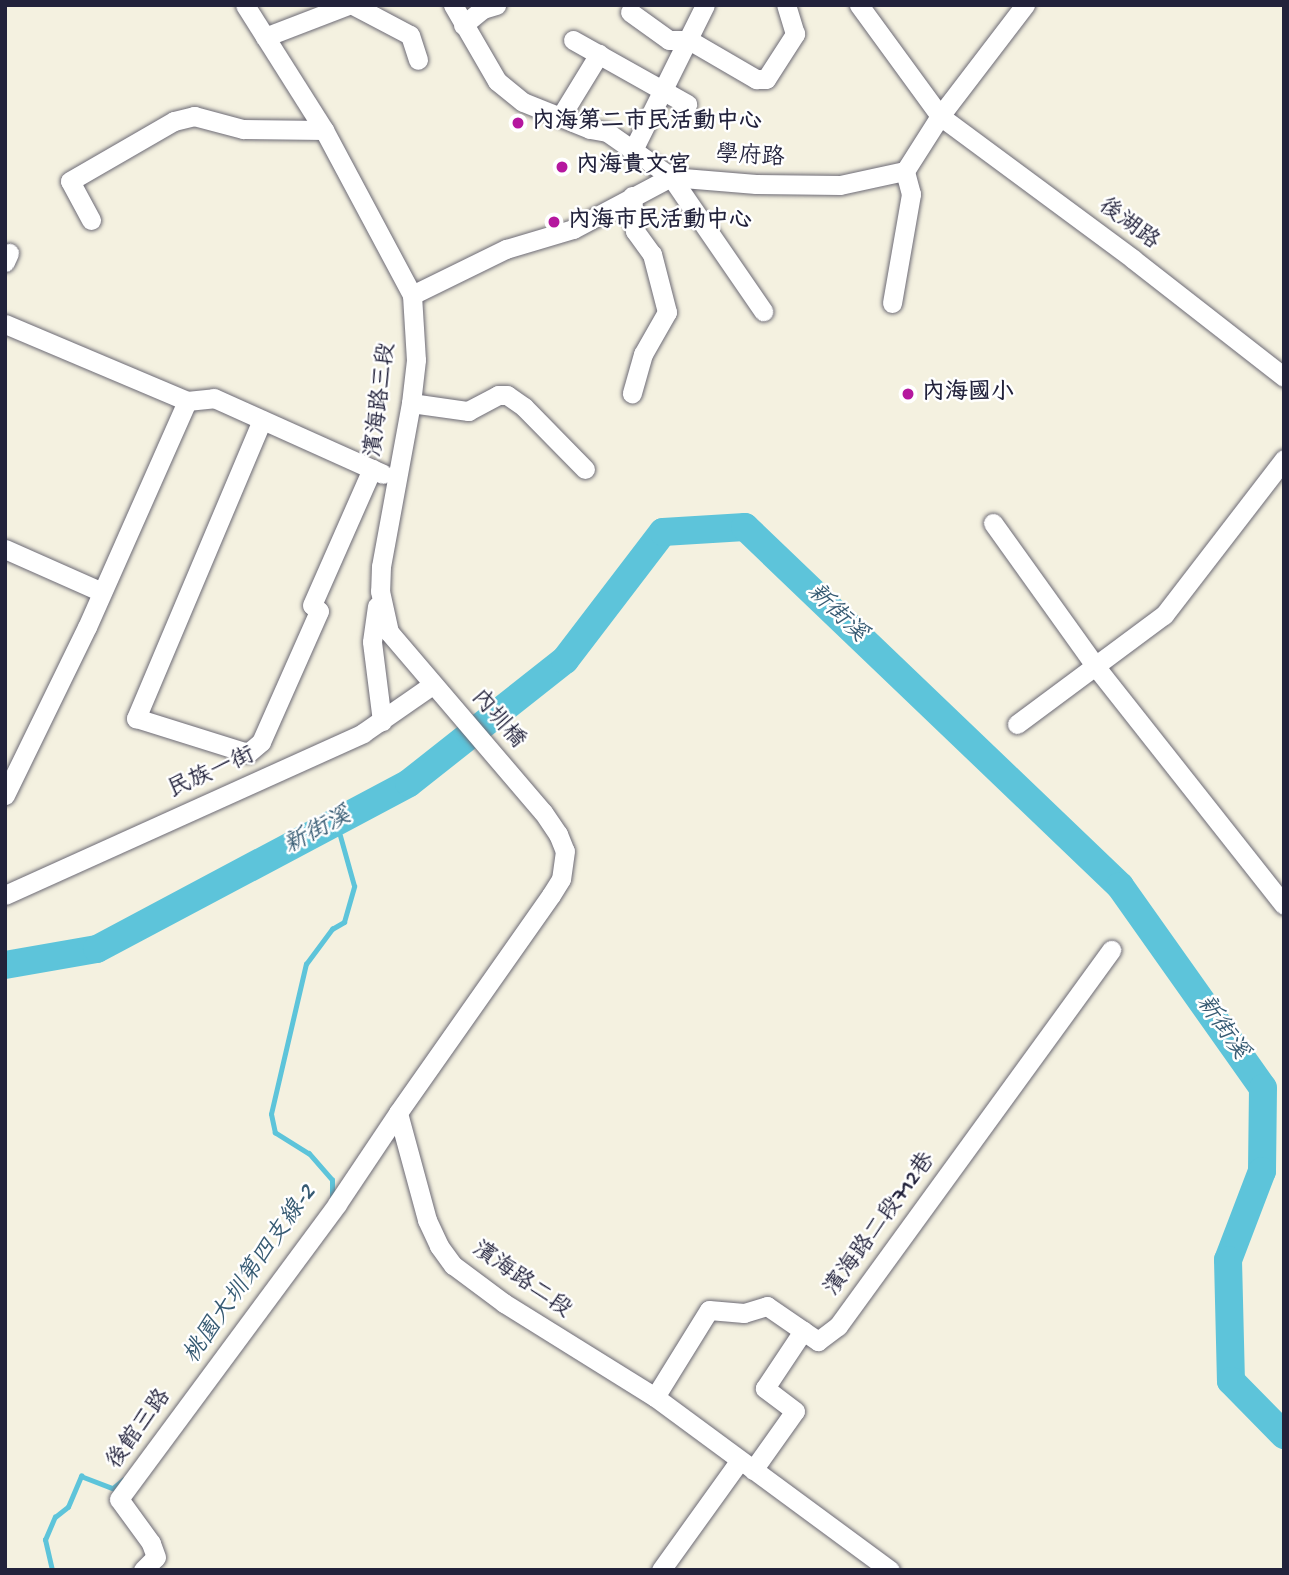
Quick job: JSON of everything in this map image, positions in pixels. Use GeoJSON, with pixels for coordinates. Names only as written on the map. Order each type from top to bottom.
{"type":"FeatureCollection","features":[{"type":"Feature","properties":{"kind":"street","name":"濱海路三段"},"geometry":{"type":"LineString","coordinates":[[245,5],[324,130],[412,295],[416,360],[411,403],[381,566],[380,591],[389,632],[438,691]]}},
{"type":"Feature","properties":{"kind":"street"},"geometry":{"type":"LineString","coordinates":[[265,37],[351,5],[410,35],[418,60]]}},
{"type":"Feature","properties":{"kind":"street"},"geometry":{"type":"LineString","coordinates":[[453,5],[497,81],[523,102],[590,130],[607,132],[671,177],[763,311]]}},
{"type":"Feature","properties":{"kind":"street"},"geometry":{"type":"LineString","coordinates":[[463,25],[483,9],[496,5]]}},
{"type":"Feature","properties":{"kind":"street"},"geometry":{"type":"LineString","coordinates":[[632,152],[705,5]]}},
{"type":"Feature","properties":{"kind":"street"},"geometry":{"type":"LineString","coordinates":[[630,12],[669,40],[689,40],[756,79],[766,79],[795,34],[786,5]]}},
{"type":"Feature","properties":{"kind":"street","name":"後湖路"},"geometry":{"type":"LineString","coordinates":[[859,5],[940,116],[1133,259],[1284,377]]}},
{"type":"Feature","properties":{"kind":"street"},"geometry":{"type":"LineString","coordinates":[[892,303],[911,194],[905,171],[940,116],[1025,5]]}},
{"type":"Feature","properties":{"kind":"street"},"geometry":{"type":"LineString","coordinates":[[573,40],[687,104]]}},
{"type":"Feature","properties":{"kind":"street"},"geometry":{"type":"LineString","coordinates":[[561,116],[599,54]]}},
{"type":"Feature","properties":{"kind":"street"},"geometry":{"type":"LineString","coordinates":[[91,220],[69,181],[174,121],[194,116],[243,128],[324,130]]}},
{"type":"Feature","properties":{"kind":"street","name":"學府路"},"geometry":{"type":"LineString","coordinates":[[671,177],[756,184],[840,185],[905,171]]}},
{"type":"Feature","properties":{"kind":"street"},"geometry":{"type":"LineString","coordinates":[[412,295],[506,249],[573,229],[671,177]]}},
{"type":"Feature","properties":{"kind":"street"},"geometry":{"type":"LineString","coordinates":[[632,196],[635,231],[652,254],[667,312],[643,354],[632,393]]}},
{"type":"Feature","properties":{"kind":"street"},"geometry":{"type":"LineString","coordinates":[[5,324],[187,401],[214,398],[396,480]]}},
{"type":"Feature","properties":{"kind":"street"},"geometry":{"type":"LineString","coordinates":[[411,403],[468,411],[498,395],[507,395],[524,407],[585,469]]}},
{"type":"Feature","properties":{"kind":"street"},"geometry":{"type":"LineString","coordinates":[[5,795],[102,592],[187,401]]}},
{"type":"Feature","properties":{"kind":"street"},"geometry":{"type":"LineString","coordinates":[[262,420],[135,718],[248,753],[261,742],[319,611],[312,605],[372,469]]}},
{"type":"Feature","properties":{"kind":"street"},"geometry":{"type":"LineString","coordinates":[[1017,724],[1164,615],[1284,459]]}},
{"type":"Feature","properties":{"kind":"street"},"geometry":{"type":"LineString","coordinates":[[993,523],[1096,667],[1284,905]]}},
{"type":"Feature","properties":{"kind":"street"},"geometry":{"type":"LineString","coordinates":[[5,549],[102,592]]}},
{"type":"Feature","properties":{"kind":"street"},"geometry":{"type":"LineString","coordinates":[[380,591],[372,642],[382,721]]}},
{"type":"Feature","properties":{"kind":"street","name":"民族一街"},"geometry":{"type":"LineString","coordinates":[[5,895],[382,721],[438,691]]}},
{"type":"Feature","properties":{"kind":"street","name":"內圳橋"},"geometry":{"type":"LineString","coordinates":[[398,1113],[561,879],[565,851],[558,834],[511,774],[438,691]]}},
{"type":"Feature","properties":{"kind":"street","name":"濱海路二段712巷"},"geometry":{"type":"LineString","coordinates":[[803,1331],[818,1341],[838,1326],[1111,950]]}},
{"type":"Feature","properties":{"kind":"street","name":"濱海路二段"},"geometry":{"type":"LineString","coordinates":[[398,1113],[427,1220],[439,1246],[453,1265],[505,1303],[655,1397],[890,1570]]}},
{"type":"Feature","properties":{"kind":"street","name":"後館三路"},"geometry":{"type":"LineString","coordinates":[[143,1570],[156,1557],[151,1544],[119,1499],[337,1204],[398,1113]]}},
{"type":"Feature","properties":{"kind":"street"},"geometry":{"type":"LineString","coordinates":[[655,1397],[709,1310],[744,1313],[768,1306],[803,1331],[765,1388],[795,1411],[661,1570]]}},
{"type":"Feature","properties":{"kind":"waterway","name":"新街溪"},"geometry":{"type":"LineString","coordinates":[[5,965],[97,949],[409,783],[565,660],[663,532],[745,527],[1120,886],[1263,1088],[1262,1171],[1228,1260],[1231,1381],[1284,1435]]}},
{"type":"Feature","properties":{"kind":"waterway","name":"桃園大圳第四支線-2"},"geometry":{"type":"LineString","coordinates":[[332,1197],[332,1180],[309,1154],[275,1133],[271,1114],[306,964],[332,929],[344,922],[354,886],[340,836]]}},
{"type":"Feature","properties":{"kind":"waterway","name":"桃園大圳第四支線-2"},"geometry":{"type":"LineString","coordinates":[[52,1570],[45,1540],[55,1517],[68,1507],[81,1476],[113,1488],[123,1480]]}},
{"type":"Feature","properties":{"kind":"place","name":"內海第二市民活動中心"},"geometry":{"type":"Point","coordinates":[518,123]}},
{"type":"Feature","properties":{"kind":"place","name":"內海貴文宮"},"geometry":{"type":"Point","coordinates":[562,167]}},
{"type":"Feature","properties":{"kind":"place","name":"內海市民活動中心"},"geometry":{"type":"Point","coordinates":[554,222]}},
{"type":"Feature","properties":{"kind":"place","name":"内海國小"},"geometry":{"type":"Point","coordinates":[908,394]}}]}
